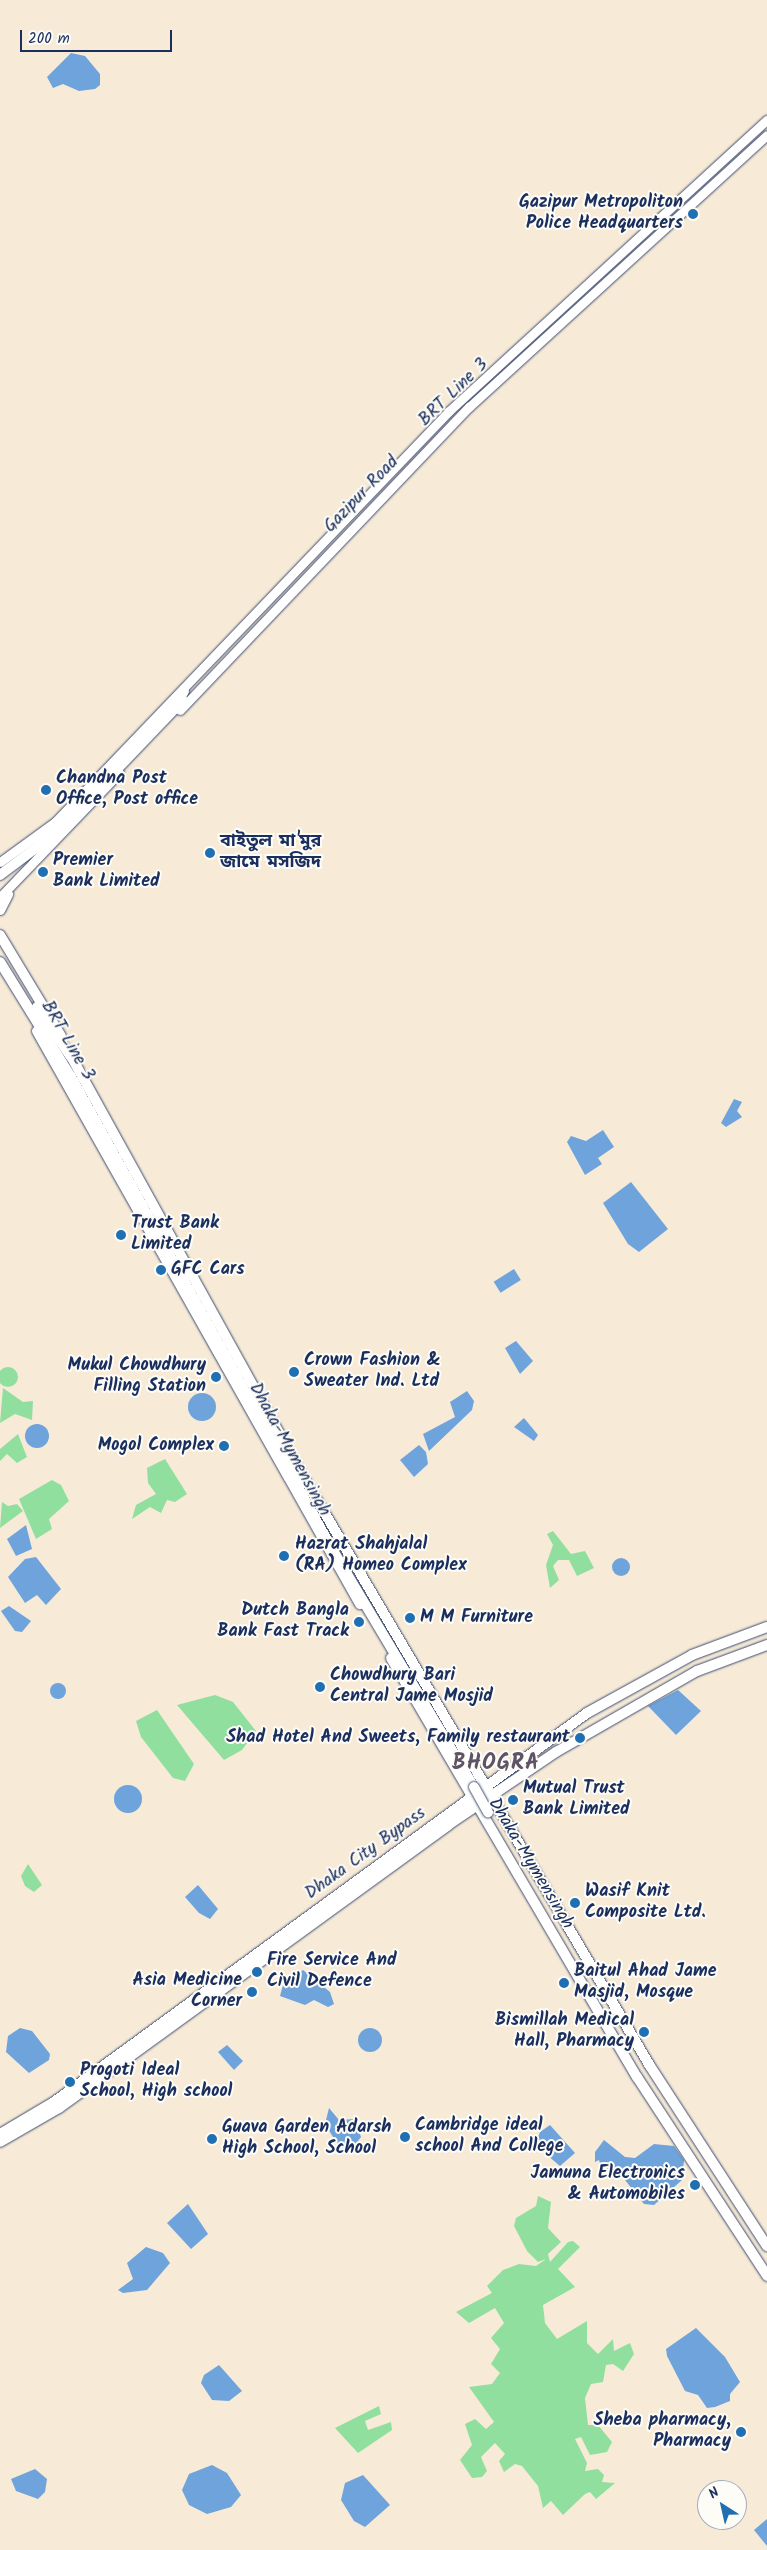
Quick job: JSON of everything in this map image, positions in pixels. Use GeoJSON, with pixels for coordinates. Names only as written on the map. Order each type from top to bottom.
{"type":"FeatureCollection","features":[{"type":"Feature","properties":{"kind":"highway","name":"BRT Line 3"},"geometry":{"type":"LineString","coordinates":[[0,875],[56,832],[181,699]]}},
{"type":"Feature","properties":{"kind":"highway","name":"BRT Line 3"},"geometry":{"type":"LineString","coordinates":[[1,863],[42,838],[96,789]]}},
{"type":"Feature","properties":{"kind":"highway"},"geometry":{"type":"LineString","coordinates":[[0,934],[3,949]]}},
{"type":"Feature","properties":{"kind":"highway","name":"BRT Line 3"},"geometry":{"type":"LineString","coordinates":[[3,949],[71,1057]]}},
{"type":"Feature","properties":{"kind":"highway","name":"BRT Line 3"},"geometry":{"type":"LineString","coordinates":[[0,964],[70,1077],[105,1144]]}},
{"type":"Feature","properties":{"kind":"highway","name":"Dhaka-Mymensingh"},"geometry":{"type":"LineString","coordinates":[[0,964],[323,1544],[474,1797],[637,2077],[767,2276]]}},
{"type":"Feature","properties":{"kind":"highway","name":"Dhaka-Mymensingh"},"geometry":{"type":"LineString","coordinates":[[71,1057],[293,1459],[672,2101],[767,2246]]}},
{"type":"Feature","properties":{"kind":"highway"},"geometry":{"type":"LineString","coordinates":[[105,1144],[112,1166]]}},
{"type":"Feature","properties":{"kind":"highway"},"geometry":{"type":"LineString","coordinates":[[105,1144],[331,1547],[474,1797],[488,1812]]}},
{"type":"Feature","properties":{"kind":"highway","name":"Dhaka City Bypass"},"geometry":{"type":"LineString","coordinates":[[488,1791],[587,1713],[638,1683],[719,1643],[767,1627]]}},
{"type":"Feature","properties":{"kind":"highway","name":"Dhaka City Bypass"},"geometry":{"type":"LineString","coordinates":[[0,2134],[54,2102],[474,1797],[488,1791],[639,1701],[697,1671],[767,1645]]}},
{"type":"Feature","properties":{"kind":"highway"},"geometry":{"type":"LineString","coordinates":[[0,2142],[59,2108],[474,1797]]}},
{"type":"Feature","properties":{"kind":"main road","name":"Gazipur Road"},"geometry":{"type":"LineString","coordinates":[[1,863],[55,822],[181,699],[449,411],[767,120]]}},
{"type":"Feature","properties":{"kind":"main road","name":"BRT Line 3"},"geometry":{"type":"LineString","coordinates":[[181,699],[446,423],[767,127]]}},
{"type":"Feature","properties":{"kind":"main road","name":"Gazipur Road"},"geometry":{"type":"LineString","coordinates":[[0,897],[10,889],[469,407],[767,135]]}},
{"type":"Feature","properties":{"kind":"main road"},"geometry":{"type":"LineString","coordinates":[[0,910],[10,889]]}},
{"type":"Feature","properties":{"kind":"green space"},"geometry":{"type":"Polygon","coordinates":[[[8,1367],[15,1370],[18,1377],[15,1384],[8,1387],[1,1384],[-2,1377],[1,1370],[8,1367]]]}},
{"type":"Feature","properties":{"kind":"green space"},"geometry":{"type":"Polygon","coordinates":[[[3,1388],[23,1402],[33,1401],[32,1420],[15,1414],[0,1423],[3,1388]]]}},
{"type":"Feature","properties":{"kind":"green space"},"geometry":{"type":"Polygon","coordinates":[[[18,1434],[27,1457],[17,1463],[7,1454],[0,1461],[0,1449],[18,1434]]]}},
{"type":"Feature","properties":{"kind":"green space"},"geometry":{"type":"Polygon","coordinates":[[[165,1459],[187,1494],[175,1502],[167,1500],[161,1513],[150,1507],[132,1519],[136,1505],[156,1494],[148,1483],[147,1468],[165,1459]]]}},
{"type":"Feature","properties":{"kind":"green space"},"geometry":{"type":"Polygon","coordinates":[[[52,1480],[61,1485],[69,1501],[49,1519],[52,1529],[36,1539],[19,1499],[52,1480]]]}},
{"type":"Feature","properties":{"kind":"green space"},"geometry":{"type":"Polygon","coordinates":[[[2,1502],[8,1506],[17,1504],[23,1511],[0,1528],[2,1502]]]}},
{"type":"Feature","properties":{"kind":"green space"},"geometry":{"type":"Polygon","coordinates":[[[553,1531],[571,1554],[585,1551],[594,1568],[577,1576],[569,1560],[558,1560],[553,1566],[559,1580],[550,1588],[546,1565],[553,1545],[547,1534],[553,1531]]]}},
{"type":"Feature","properties":{"kind":"green space"},"geometry":{"type":"Polygon","coordinates":[[[215,1695],[233,1702],[256,1731],[242,1750],[224,1760],[177,1705],[215,1695]]]}},
{"type":"Feature","properties":{"kind":"green space"},"geometry":{"type":"Polygon","coordinates":[[[157,1710],[194,1764],[185,1781],[173,1778],[141,1737],[136,1721],[157,1710]]]}},
{"type":"Feature","properties":{"kind":"green space"},"geometry":{"type":"Polygon","coordinates":[[[28,1864],[42,1885],[34,1892],[25,1886],[21,1876],[28,1864]]]}},
{"type":"Feature","properties":{"kind":"green space"},"geometry":{"type":"Polygon","coordinates":[[[538,2196],[551,2202],[548,2228],[561,2242],[548,2254],[550,2262],[568,2242],[573,2241],[580,2247],[558,2269],[575,2287],[543,2305],[545,2323],[557,2339],[587,2321],[587,2343],[598,2354],[613,2339],[614,2351],[630,2343],[634,2354],[623,2371],[613,2364],[606,2365],[603,2382],[591,2384],[585,2398],[588,2425],[598,2425],[612,2442],[607,2452],[590,2455],[581,2437],[575,2439],[587,2463],[585,2471],[598,2469],[604,2475],[602,2482],[615,2483],[596,2499],[590,2492],[585,2494],[563,2515],[551,2501],[543,2508],[538,2486],[522,2466],[515,2464],[504,2472],[499,2461],[505,2454],[495,2443],[481,2457],[487,2471],[482,2477],[472,2478],[460,2460],[472,2445],[465,2424],[475,2419],[486,2429],[494,2422],[469,2387],[492,2384],[500,2373],[491,2364],[500,2349],[491,2338],[504,2323],[495,2308],[469,2323],[456,2312],[492,2293],[487,2286],[503,2270],[519,2264],[536,2266],[546,2259],[538,2262],[527,2251],[514,2226],[516,2218],[536,2206],[538,2196]]]}},
{"type":"Feature","properties":{"kind":"green space"},"geometry":{"type":"Polygon","coordinates":[[[379,2406],[381,2414],[365,2421],[368,2430],[391,2422],[392,2430],[358,2453],[335,2428],[379,2406]]]}},
{"type":"Feature","properties":{"kind":"water"},"geometry":{"type":"Polygon","coordinates":[[[71,53],[85,56],[100,74],[100,85],[95,89],[79,91],[63,84],[53,88],[47,77],[71,53]]]}},
{"type":"Feature","properties":{"kind":"water"},"geometry":{"type":"Polygon","coordinates":[[[734,1099],[742,1102],[737,1111],[742,1117],[726,1127],[721,1123],[734,1099]]]}},
{"type":"Feature","properties":{"kind":"water"},"geometry":{"type":"Polygon","coordinates":[[[603,1130],[614,1147],[598,1158],[602,1164],[585,1175],[567,1142],[571,1136],[586,1141],[603,1130]]]}},
{"type":"Feature","properties":{"kind":"water"},"geometry":{"type":"Polygon","coordinates":[[[631,1182],[668,1229],[639,1252],[628,1244],[603,1203],[631,1182]]]}},
{"type":"Feature","properties":{"kind":"water"},"geometry":{"type":"Polygon","coordinates":[[[514,1269],[521,1280],[501,1293],[494,1282],[514,1269]]]}},
{"type":"Feature","properties":{"kind":"water"},"geometry":{"type":"Polygon","coordinates":[[[516,1341],[533,1361],[520,1374],[505,1348],[516,1341]]]}},
{"type":"Feature","properties":{"kind":"water"},"geometry":{"type":"Polygon","coordinates":[[[467,1391],[474,1401],[472,1410],[429,1451],[423,1434],[455,1417],[450,1402],[467,1391]]]}},
{"type":"Feature","properties":{"kind":"water"},"geometry":{"type":"Polygon","coordinates":[[[202,1393],[212,1397],[216,1407],[212,1417],[202,1421],[192,1417],[188,1407],[192,1397],[202,1393]]]}},
{"type":"Feature","properties":{"kind":"water"},"geometry":{"type":"Polygon","coordinates":[[[524,1418],[538,1435],[534,1441],[514,1427],[524,1418]]]}},
{"type":"Feature","properties":{"kind":"water"},"geometry":{"type":"Polygon","coordinates":[[[37,1424],[45,1428],[49,1436],[45,1444],[37,1448],[29,1444],[25,1436],[29,1428],[37,1424]]]}},
{"type":"Feature","properties":{"kind":"water"},"geometry":{"type":"Polygon","coordinates":[[[419,1445],[426,1452],[428,1464],[414,1477],[400,1460],[419,1445]]]}},
{"type":"Feature","properties":{"kind":"water"},"geometry":{"type":"Polygon","coordinates":[[[26,1525],[32,1549],[16,1556],[7,1539],[26,1525]]]}},
{"type":"Feature","properties":{"kind":"water"},"geometry":{"type":"Polygon","coordinates":[[[36,1557],[61,1589],[46,1605],[37,1595],[25,1603],[8,1577],[25,1559],[36,1557]]]}},
{"type":"Feature","properties":{"kind":"water"},"geometry":{"type":"Polygon","coordinates":[[[617,1558],[625,1558],[630,1563],[628,1574],[617,1576],[612,1571],[612,1563],[617,1558]]]}},
{"type":"Feature","properties":{"kind":"water"},"geometry":{"type":"Polygon","coordinates":[[[9,1606],[31,1621],[22,1632],[15,1631],[1,1611],[9,1606]]]}},
{"type":"Feature","properties":{"kind":"water"},"geometry":{"type":"Polygon","coordinates":[[[58,1683],[64,1685],[66,1691],[64,1697],[58,1699],[52,1697],[50,1691],[52,1685],[58,1683]]]}},
{"type":"Feature","properties":{"kind":"water"},"geometry":{"type":"Polygon","coordinates":[[[678,1690],[701,1711],[676,1735],[648,1706],[678,1690]]]}},
{"type":"Feature","properties":{"kind":"water"},"geometry":{"type":"Polygon","coordinates":[[[128,1785],[138,1789],[142,1799],[138,1809],[128,1813],[118,1809],[114,1799],[118,1789],[128,1785]]]}},
{"type":"Feature","properties":{"kind":"water"},"geometry":{"type":"Polygon","coordinates":[[[198,1885],[218,1909],[210,1919],[199,1913],[185,1897],[198,1885]]]}},
{"type":"Feature","properties":{"kind":"water"},"geometry":{"type":"Polygon","coordinates":[[[303,1970],[330,1992],[334,2004],[328,2007],[314,2000],[305,2005],[280,1996],[283,1985],[303,1970]]]}},
{"type":"Feature","properties":{"kind":"water"},"geometry":{"type":"Polygon","coordinates":[[[20,2028],[32,2031],[50,2054],[49,2060],[29,2073],[6,2052],[8,2036],[20,2028]]]}},
{"type":"Feature","properties":{"kind":"water"},"geometry":{"type":"Polygon","coordinates":[[[370,2028],[379,2031],[382,2040],[379,2049],[370,2052],[361,2049],[358,2040],[361,2031],[370,2028]]]}},
{"type":"Feature","properties":{"kind":"water"},"geometry":{"type":"Polygon","coordinates":[[[227,2045],[243,2061],[234,2070],[218,2052],[227,2045]]]}},
{"type":"Feature","properties":{"kind":"water"},"geometry":{"type":"Polygon","coordinates":[[[329,2108],[339,2120],[355,2119],[361,2137],[354,2146],[342,2149],[333,2137],[325,2124],[329,2108]]]}},
{"type":"Feature","properties":{"kind":"water"},"geometry":{"type":"Polygon","coordinates":[[[550,2125],[575,2153],[560,2166],[535,2145],[540,2132],[550,2125]]]}},
{"type":"Feature","properties":{"kind":"water"},"geometry":{"type":"Polygon","coordinates":[[[604,2140],[625,2157],[635,2158],[654,2144],[674,2146],[684,2160],[682,2180],[654,2205],[644,2204],[621,2175],[601,2167],[599,2160],[595,2162],[595,2152],[604,2140]]]}},
{"type":"Feature","properties":{"kind":"water"},"geometry":{"type":"Polygon","coordinates":[[[188,2204],[208,2234],[191,2249],[167,2223],[188,2204]]]}},
{"type":"Feature","properties":{"kind":"water"},"geometry":{"type":"Polygon","coordinates":[[[146,2247],[163,2253],[170,2263],[147,2290],[123,2293],[118,2290],[133,2279],[127,2263],[146,2247]]]}},
{"type":"Feature","properties":{"kind":"water"},"geometry":{"type":"Polygon","coordinates":[[[696,2328],[725,2357],[740,2382],[730,2394],[730,2401],[715,2407],[707,2408],[698,2395],[685,2391],[667,2356],[666,2349],[696,2328]]]}},
{"type":"Feature","properties":{"kind":"water"},"geometry":{"type":"Polygon","coordinates":[[[219,2365],[242,2391],[229,2401],[212,2400],[201,2383],[204,2375],[219,2365]]]}},
{"type":"Feature","properties":{"kind":"water"},"geometry":{"type":"Polygon","coordinates":[[[212,2465],[227,2473],[241,2495],[231,2507],[207,2514],[189,2505],[182,2490],[189,2474],[212,2465]]]}},
{"type":"Feature","properties":{"kind":"water"},"geometry":{"type":"Polygon","coordinates":[[[35,2469],[47,2479],[45,2492],[38,2499],[16,2491],[11,2479],[35,2469]]]}},
{"type":"Feature","properties":{"kind":"water"},"geometry":{"type":"Polygon","coordinates":[[[363,2475],[390,2505],[365,2527],[354,2521],[341,2500],[345,2483],[363,2475]]]}},
{"type":"Feature","properties":{"kind":"water"},"geometry":{"type":"Polygon","coordinates":[[[767,2519],[767,2546],[754,2530],[767,2519]]]}},
{"type":"Feature","properties":{"kind":"place","name":"Gazipur Metropoliton Police Headquarters"},"geometry":{"type":"Point","coordinates":[693,214]}},
{"type":"Feature","properties":{"kind":"place","name":"Chandna Post Office, Post office"},"geometry":{"type":"Point","coordinates":[46,790]}},
{"type":"Feature","properties":{"kind":"place","name":"বাইতুল মা'মুর জামে মসজিদ"},"geometry":{"type":"Point","coordinates":[210,853]}},
{"type":"Feature","properties":{"kind":"place","name":"Premier Bank Limited"},"geometry":{"type":"Point","coordinates":[43,872]}},
{"type":"Feature","properties":{"kind":"place","name":"Trust Bank Limited"},"geometry":{"type":"Point","coordinates":[121,1235]}},
{"type":"Feature","properties":{"kind":"place","name":"GFC Cars"},"geometry":{"type":"Point","coordinates":[161,1270]}},
{"type":"Feature","properties":{"kind":"place","name":"Crown Fashion & Sweater Ind. Ltd"},"geometry":{"type":"Point","coordinates":[294,1372]}},
{"type":"Feature","properties":{"kind":"place","name":"Mukul Chowdhury Filling Station"},"geometry":{"type":"Point","coordinates":[216,1377]}},
{"type":"Feature","properties":{"kind":"place","name":"Mogol Complex"},"geometry":{"type":"Point","coordinates":[224,1446]}},
{"type":"Feature","properties":{"kind":"place","name":"Hazrat Shahjalal (RA) Homeo Complex"},"geometry":{"type":"Point","coordinates":[284,1556]}},
{"type":"Feature","properties":{"kind":"place","name":"M M Furniture"},"geometry":{"type":"Point","coordinates":[410,1618]}},
{"type":"Feature","properties":{"kind":"place","name":"Dutch Bangla Bank Fast Track"},"geometry":{"type":"Point","coordinates":[359,1622]}},
{"type":"Feature","properties":{"kind":"place","name":"Chowdhury Bari Central Jame Mosjid"},"geometry":{"type":"Point","coordinates":[320,1687]}},
{"type":"Feature","properties":{"kind":"place","name":"Shad Hotel And Sweets, Family restaurant"},"geometry":{"type":"Point","coordinates":[580,1738]}},
{"type":"Feature","properties":{"kind":"place","name":"Mutual Trust Bank Limited"},"geometry":{"type":"Point","coordinates":[513,1800]}},
{"type":"Feature","properties":{"kind":"place","name":"Wasif Knit Composite Ltd."},"geometry":{"type":"Point","coordinates":[575,1903]}},
{"type":"Feature","properties":{"kind":"place","name":"Fire Service And Civil Defence"},"geometry":{"type":"Point","coordinates":[257,1972]}},
{"type":"Feature","properties":{"kind":"place","name":"Baitul Ahad Jame Masjid, Mosque"},"geometry":{"type":"Point","coordinates":[564,1983]}},
{"type":"Feature","properties":{"kind":"place","name":"Asia Medicine Corner"},"geometry":{"type":"Point","coordinates":[252,1992]}},
{"type":"Feature","properties":{"kind":"place","name":"Bismillah Medical Hall, Pharmacy"},"geometry":{"type":"Point","coordinates":[644,2032]}},
{"type":"Feature","properties":{"kind":"place","name":"Progoti Ideal School, High school"},"geometry":{"type":"Point","coordinates":[70,2082]}},
{"type":"Feature","properties":{"kind":"place","name":"Cambridge ideal school And College"},"geometry":{"type":"Point","coordinates":[405,2137]}},
{"type":"Feature","properties":{"kind":"place","name":"Guava Garden Adarsh High School, School"},"geometry":{"type":"Point","coordinates":[212,2139]}},
{"type":"Feature","properties":{"kind":"place","name":"Jamuna Electronics & Automobiles"},"geometry":{"type":"Point","coordinates":[695,2185]}},
{"type":"Feature","properties":{"kind":"place","name":"Sheba pharmacy, Pharmacy"},"geometry":{"type":"Point","coordinates":[741,2432]}},
{"type":"Feature","properties":{"kind":"district","name":"BHOGRA"},"geometry":{"type":"Point","coordinates":[496,1764]}}]}
